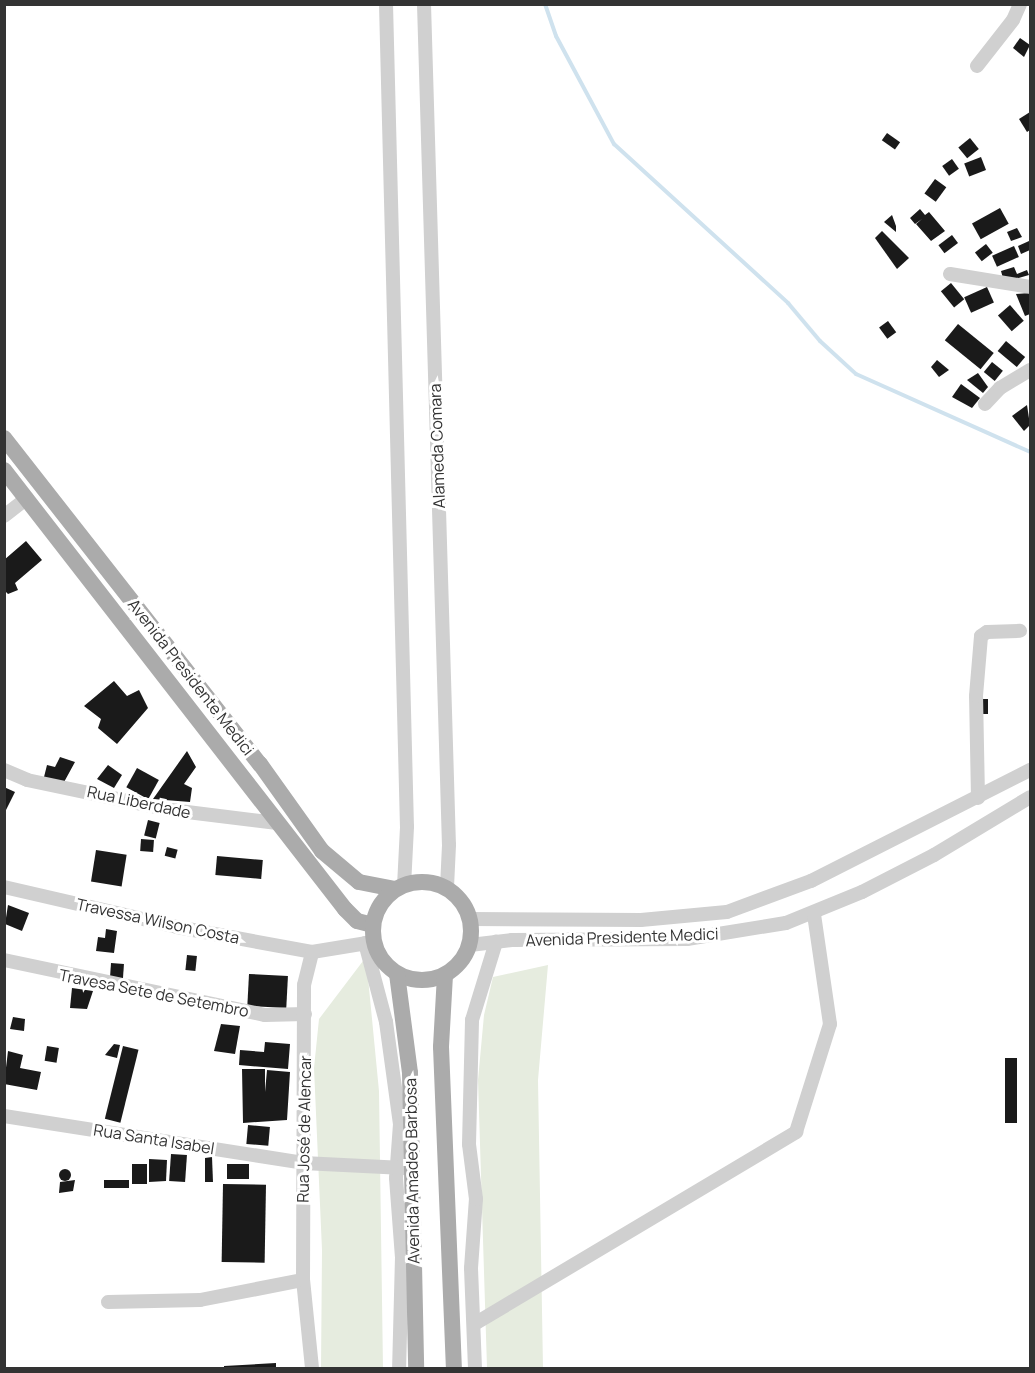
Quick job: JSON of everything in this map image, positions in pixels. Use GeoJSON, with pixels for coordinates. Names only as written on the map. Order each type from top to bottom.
{"type":"FeatureCollection","features":[{"type":"Feature","properties":{"kind":"main road","name":"Avenida Presidente Medici"},"geometry":{"type":"LineString","coordinates":[[4,438],[260,764],[322,851],[359,882],[399,887]]}},
{"type":"Feature","properties":{"kind":"main road","name":"Avenida Presidente Medici"},"geometry":{"type":"LineString","coordinates":[[4,470],[277,823],[345,909],[370,936]]}},
{"type":"Feature","properties":{"kind":"main road"},"geometry":{"type":"LineString","coordinates":[[418,882],[447,888],[466,908],[471,919],[470,945],[460,963],[446,975],[421,980],[397,974],[384,963],[370,936],[378,908],[399,887],[418,882]]}},
{"type":"Feature","properties":{"kind":"main road","name":"Avenida Amadeo Barbosa"},"geometry":{"type":"LineString","coordinates":[[397,974],[410,1073],[404,1168],[416,1368]]}},
{"type":"Feature","properties":{"kind":"main road","name":"Avenida Amadeo Barbosa"},"geometry":{"type":"LineString","coordinates":[[446,975],[441,1047],[454,1368]]}},
{"type":"Feature","properties":{"kind":"street"},"geometry":{"type":"LineString","coordinates":[[386,4],[406,827],[399,887]]}},
{"type":"Feature","properties":{"kind":"street","name":"Alameda Comara"},"geometry":{"type":"LineString","coordinates":[[424,4],[449,845],[447,888]]}},
{"type":"Feature","properties":{"kind":"street"},"geometry":{"type":"LineString","coordinates":[[977,66],[1013,20],[1020,4]]}},
{"type":"Feature","properties":{"kind":"street"},"geometry":{"type":"LineString","coordinates":[[950,274],[1030,287]]}},
{"type":"Feature","properties":{"kind":"street"},"geometry":{"type":"LineString","coordinates":[[985,404],[1000,388],[1030,370]]}},
{"type":"Feature","properties":{"kind":"street"},"geometry":{"type":"LineString","coordinates":[[4,516],[27,498]]}},
{"type":"Feature","properties":{"kind":"street"},"geometry":{"type":"LineString","coordinates":[[978,798],[976,696],[981,636],[987,632],[1020,632]]}},
{"type":"Feature","properties":{"kind":"street","name":"Rua Liberdade"},"geometry":{"type":"LineString","coordinates":[[4,770],[27,780],[171,810],[277,823]]}},
{"type":"Feature","properties":{"kind":"street","name":"Avenida Presidente Medici"},"geometry":{"type":"LineString","coordinates":[[471,919],[641,920],[727,912],[811,881],[1030,770]]}},
{"type":"Feature","properties":{"kind":"street","name":"Avenida Presidente Medici"},"geometry":{"type":"LineString","coordinates":[[470,945],[496,942],[687,939],[751,930],[814,914],[934,855],[1030,797]]}},
{"type":"Feature","properties":{"kind":"street","name":"Travessa Wilson Costa"},"geometry":{"type":"LineString","coordinates":[[4,887],[177,927],[312,952]]}},
{"type":"Feature","properties":{"kind":"street"},"geometry":{"type":"LineString","coordinates":[[476,1323],[796,1132],[830,1024],[814,914]]}},
{"type":"Feature","properties":{"kind":"street"},"geometry":{"type":"LineString","coordinates":[[312,952],[370,936],[386,1022],[404,1168],[399,1368]]}},
{"type":"Feature","properties":{"kind":"street"},"geometry":{"type":"LineString","coordinates":[[475,1368],[476,1323],[471,1268],[476,1199],[468,1143],[473,1089],[472,1020],[496,942]]}},
{"type":"Feature","properties":{"kind":"street","name":"Rua José de Alencar"},"geometry":{"type":"LineString","coordinates":[[312,952],[304,985],[303,1162],[303,1280],[312,1368]]}},
{"type":"Feature","properties":{"kind":"street","name":"Travesa Sete de Setembro"},"geometry":{"type":"LineString","coordinates":[[4,960],[265,1015],[305,1014]]}},
{"type":"Feature","properties":{"kind":"street","name":"Rua Santa Isabel"},"geometry":{"type":"LineString","coordinates":[[4,1116],[303,1162],[404,1168]]}},
{"type":"Feature","properties":{"kind":"street"},"geometry":{"type":"LineString","coordinates":[[108,1302],[200,1300],[303,1280]]}},
{"type":"Feature","properties":{"kind":"shaded area"},"geometry":{"type":"Polygon","coordinates":[[[366,957],[379,1091],[383,1368],[321,1368],[322,1250],[314,1068],[319,1019],[366,957]]]}},
{"type":"Feature","properties":{"kind":"shaded area"},"geometry":{"type":"Polygon","coordinates":[[[548,965],[538,1080],[543,1368],[487,1368],[478,1080],[484,1015],[493,977],[548,965]]]}},
{"type":"Feature","properties":{"kind":"building"},"geometry":{"type":"Polygon","coordinates":[[[1020,38],[1030,45],[1024,57],[1013,48],[1020,38]]]}},
{"type":"Feature","properties":{"kind":"building"},"geometry":{"type":"Polygon","coordinates":[[[1030,112],[1030,130],[1027,132],[1019,119],[1030,112]]]}},
{"type":"Feature","properties":{"kind":"building"},"geometry":{"type":"Polygon","coordinates":[[[887,133],[900,142],[895,150],[882,140],[887,133]]]}},
{"type":"Feature","properties":{"kind":"building"},"geometry":{"type":"Polygon","coordinates":[[[970,138],[979,149],[967,158],[958,147],[970,138]]]}},
{"type":"Feature","properties":{"kind":"building"},"geometry":{"type":"Polygon","coordinates":[[[981,157],[986,170],[969,177],[964,163],[981,157]]]}},
{"type":"Feature","properties":{"kind":"building"},"geometry":{"type":"Polygon","coordinates":[[[952,159],[959,169],[949,176],[942,166],[952,159]]]}},
{"type":"Feature","properties":{"kind":"building"},"geometry":{"type":"Polygon","coordinates":[[[935,179],[946,187],[936,202],[924,194],[935,179]]]}},
{"type":"Feature","properties":{"kind":"building"},"geometry":{"type":"Polygon","coordinates":[[[1000,208],[1009,224],[981,239],[972,224],[1000,208]]]}},
{"type":"Feature","properties":{"kind":"building"},"geometry":{"type":"Polygon","coordinates":[[[920,209],[925,215],[929,212],[945,231],[931,241],[916,224],[922,219],[915,224],[910,218],[920,209]]]}},
{"type":"Feature","properties":{"kind":"building"},"geometry":{"type":"Polygon","coordinates":[[[892,215],[896,226],[896,232],[884,222],[892,215]]]}},
{"type":"Feature","properties":{"kind":"building"},"geometry":{"type":"Polygon","coordinates":[[[1017,228],[1022,237],[1011,241],[1007,232],[1017,228]]]}},
{"type":"Feature","properties":{"kind":"building"},"geometry":{"type":"Polygon","coordinates":[[[882,231],[909,258],[897,269],[875,238],[882,231]]]}},
{"type":"Feature","properties":{"kind":"building"},"geometry":{"type":"Polygon","coordinates":[[[952,235],[958,243],[944,253],[938,245],[952,235]]]}},
{"type":"Feature","properties":{"kind":"building"},"geometry":{"type":"Polygon","coordinates":[[[1029,241],[1030,250],[1021,254],[1018,246],[1029,241]]]}},
{"type":"Feature","properties":{"kind":"building"},"geometry":{"type":"Polygon","coordinates":[[[986,244],[993,253],[982,261],[975,253],[986,244]]]}},
{"type":"Feature","properties":{"kind":"building"},"geometry":{"type":"Polygon","coordinates":[[[1014,246],[1019,257],[997,267],[992,256],[1014,246]]]}},
{"type":"Feature","properties":{"kind":"building"},"geometry":{"type":"Polygon","coordinates":[[[1014,267],[1017,274],[1027,270],[1029,275],[1004,282],[1001,271],[1014,267]]]}},
{"type":"Feature","properties":{"kind":"building"},"geometry":{"type":"Polygon","coordinates":[[[951,283],[964,299],[954,308],[941,291],[951,283]]]}},
{"type":"Feature","properties":{"kind":"building"},"geometry":{"type":"Polygon","coordinates":[[[987,287],[994,303],[971,313],[964,297],[987,287]]]}},
{"type":"Feature","properties":{"kind":"building"},"geometry":{"type":"Polygon","coordinates":[[[1030,293],[1030,314],[1025,316],[1016,294],[1030,293]]]}},
{"type":"Feature","properties":{"kind":"building"},"geometry":{"type":"Polygon","coordinates":[[[1010,305],[1024,321],[1012,331],[998,315],[1010,305]]]}},
{"type":"Feature","properties":{"kind":"building"},"geometry":{"type":"Polygon","coordinates":[[[888,321],[896,332],[887,339],[879,327],[888,321]]]}},
{"type":"Feature","properties":{"kind":"building"},"geometry":{"type":"Polygon","coordinates":[[[958,324],[994,353],[981,369],[945,340],[958,324]]]}},
{"type":"Feature","properties":{"kind":"building"},"geometry":{"type":"Polygon","coordinates":[[[1006,341],[1025,357],[1017,367],[998,351],[1006,341]]]}},
{"type":"Feature","properties":{"kind":"building"},"geometry":{"type":"Polygon","coordinates":[[[937,360],[949,370],[939,377],[931,367],[937,360]]]}},
{"type":"Feature","properties":{"kind":"building"},"geometry":{"type":"Polygon","coordinates":[[[992,362],[1003,371],[995,381],[984,372],[992,362]]]}},
{"type":"Feature","properties":{"kind":"building"},"geometry":{"type":"Polygon","coordinates":[[[978,373],[988,387],[983,393],[967,380],[978,373]]]}},
{"type":"Feature","properties":{"kind":"building"},"geometry":{"type":"Polygon","coordinates":[[[961,384],[980,398],[972,408],[952,397],[961,384]]]}},
{"type":"Feature","properties":{"kind":"building"},"geometry":{"type":"Polygon","coordinates":[[[1027,405],[1030,425],[1024,431],[1012,416],[1027,405]]]}},
{"type":"Feature","properties":{"kind":"building"},"geometry":{"type":"Polygon","coordinates":[[[26,541],[42,560],[15,583],[18,590],[8,594],[4,590],[4,560],[26,541]]]}},
{"type":"Feature","properties":{"kind":"building"},"geometry":{"type":"Polygon","coordinates":[[[114,681],[127,696],[139,690],[148,708],[117,744],[98,728],[101,719],[84,706],[114,681]]]}},
{"type":"Feature","properties":{"kind":"building"},"geometry":{"type":"Polygon","coordinates":[[[979,699],[988,699],[988,714],[979,714],[979,699]]]}},
{"type":"Feature","properties":{"kind":"building"},"geometry":{"type":"Polygon","coordinates":[[[187,751],[196,767],[184,784],[192,788],[190,802],[153,799],[187,751]]]}},
{"type":"Feature","properties":{"kind":"building"},"geometry":{"type":"Polygon","coordinates":[[[60,757],[75,762],[63,784],[44,777],[47,765],[55,767],[60,757]]]}},
{"type":"Feature","properties":{"kind":"building"},"geometry":{"type":"Polygon","coordinates":[[[108,765],[122,775],[114,788],[97,779],[108,765]]]}},
{"type":"Feature","properties":{"kind":"building"},"geometry":{"type":"Polygon","coordinates":[[[137,768],[159,780],[148,799],[126,787],[137,768]]]}},
{"type":"Feature","properties":{"kind":"building"},"geometry":{"type":"Polygon","coordinates":[[[4,787],[15,792],[4,814],[4,787]]]}},
{"type":"Feature","properties":{"kind":"building"},"geometry":{"type":"Polygon","coordinates":[[[148,820],[160,823],[156,838],[144,836],[148,820]]]}},
{"type":"Feature","properties":{"kind":"building"},"geometry":{"type":"Polygon","coordinates":[[[141,839],[154,840],[153,852],[140,851],[141,839]]]}},
{"type":"Feature","properties":{"kind":"building"},"geometry":{"type":"Polygon","coordinates":[[[167,847],[178,850],[175,859],[165,856],[167,847]]]}},
{"type":"Feature","properties":{"kind":"building"},"geometry":{"type":"Polygon","coordinates":[[[96,850],[127,855],[122,886],[91,882],[96,850]]]}},
{"type":"Feature","properties":{"kind":"building"},"geometry":{"type":"Polygon","coordinates":[[[217,856],[263,860],[261,879],[215,875],[217,856]]]}},
{"type":"Feature","properties":{"kind":"building"},"geometry":{"type":"Polygon","coordinates":[[[8,905],[29,913],[22,931],[5,924],[8,905]]]}},
{"type":"Feature","properties":{"kind":"building"},"geometry":{"type":"Polygon","coordinates":[[[106,929],[117,931],[114,953],[96,951],[98,937],[105,938],[106,929]]]}},
{"type":"Feature","properties":{"kind":"building"},"geometry":{"type":"Polygon","coordinates":[[[187,955],[197,956],[195,971],[185,970],[187,955]]]}},
{"type":"Feature","properties":{"kind":"building"},"geometry":{"type":"Polygon","coordinates":[[[111,963],[124,964],[123,983],[110,982],[111,963]]]}},
{"type":"Feature","properties":{"kind":"building"},"geometry":{"type":"Polygon","coordinates":[[[249,974],[288,976],[286,1008],[247,1006],[249,974]]]}},
{"type":"Feature","properties":{"kind":"building"},"geometry":{"type":"Polygon","coordinates":[[[72,988],[93,991],[87,1009],[70,1008],[72,988]]]}},
{"type":"Feature","properties":{"kind":"building"},"geometry":{"type":"Polygon","coordinates":[[[13,1017],[25,1019],[24,1031],[10,1029],[13,1017]]]}},
{"type":"Feature","properties":{"kind":"building"},"geometry":{"type":"Polygon","coordinates":[[[221,1024],[240,1026],[235,1054],[214,1051],[221,1024]]]}},
{"type":"Feature","properties":{"kind":"building"},"geometry":{"type":"Polygon","coordinates":[[[265,1042],[290,1044],[288,1069],[239,1065],[240,1050],[264,1052],[265,1042]]]}},
{"type":"Feature","properties":{"kind":"building"},"geometry":{"type":"Polygon","coordinates":[[[114,1044],[120,1045],[117,1058],[105,1055],[114,1044]]]}},
{"type":"Feature","properties":{"kind":"building"},"geometry":{"type":"Polygon","coordinates":[[[47,1046],[59,1048],[57,1063],[45,1061],[47,1046]]]}},
{"type":"Feature","properties":{"kind":"building"},"geometry":{"type":"Polygon","coordinates":[[[123,1046],[139,1050],[120,1123],[105,1119],[123,1046]]]}},
{"type":"Feature","properties":{"kind":"building"},"geometry":{"type":"Polygon","coordinates":[[[8,1051],[23,1055],[20,1068],[41,1072],[37,1090],[4,1084],[8,1051]]]}},
{"type":"Feature","properties":{"kind":"building"},"geometry":{"type":"Polygon","coordinates":[[[1005,1058],[1017,1058],[1017,1123],[1005,1123],[1005,1058]]]}},
{"type":"Feature","properties":{"kind":"building"},"geometry":{"type":"Polygon","coordinates":[[[242,1069],[265,1069],[265,1092],[267,1070],[290,1072],[287,1120],[243,1123],[242,1069]]]}},
{"type":"Feature","properties":{"kind":"building"},"geometry":{"type":"Polygon","coordinates":[[[248,1125],[270,1127],[268,1146],[246,1144],[248,1125]]]}},
{"type":"Feature","properties":{"kind":"building"},"geometry":{"type":"Polygon","coordinates":[[[171,1154],[187,1155],[185,1182],[169,1181],[171,1154]]]}},
{"type":"Feature","properties":{"kind":"building"},"geometry":{"type":"Polygon","coordinates":[[[212,1157],[213,1182],[205,1182],[205,1158],[212,1157]]]}},
{"type":"Feature","properties":{"kind":"building"},"geometry":{"type":"Polygon","coordinates":[[[149,1159],[167,1160],[166,1181],[149,1182],[149,1159]]]}},
{"type":"Feature","properties":{"kind":"building"},"geometry":{"type":"Polygon","coordinates":[[[132,1164],[147,1164],[147,1184],[132,1184],[132,1164]]]}},
{"type":"Feature","properties":{"kind":"building"},"geometry":{"type":"Polygon","coordinates":[[[227,1164],[249,1164],[249,1179],[227,1179],[227,1164]]]}},
{"type":"Feature","properties":{"kind":"building"},"geometry":{"type":"Polygon","coordinates":[[[67,1169],[71,1175],[67,1181],[63,1181],[59,1173],[67,1169]]]}},
{"type":"Feature","properties":{"kind":"building"},"geometry":{"type":"Polygon","coordinates":[[[75,1180],[73,1191],[59,1193],[60,1182],[75,1180]]]}},
{"type":"Feature","properties":{"kind":"building"},"geometry":{"type":"Polygon","coordinates":[[[104,1180],[129,1180],[129,1188],[104,1188],[104,1180]]]}},
{"type":"Feature","properties":{"kind":"building"},"geometry":{"type":"Polygon","coordinates":[[[223,1184],[266,1185],[265,1263],[222,1262],[223,1184]]]}},
{"type":"Feature","properties":{"kind":"building"},"geometry":{"type":"Polygon","coordinates":[[[276,1363],[276,1368],[224,1368],[224,1366],[276,1363]]]}},
{"type":"Feature","properties":{"kind":"waterway"},"geometry":{"type":"LineString","coordinates":[[545,4],[556,36],[614,144],[788,303],[820,341],[856,374],[1030,452]]}}]}
